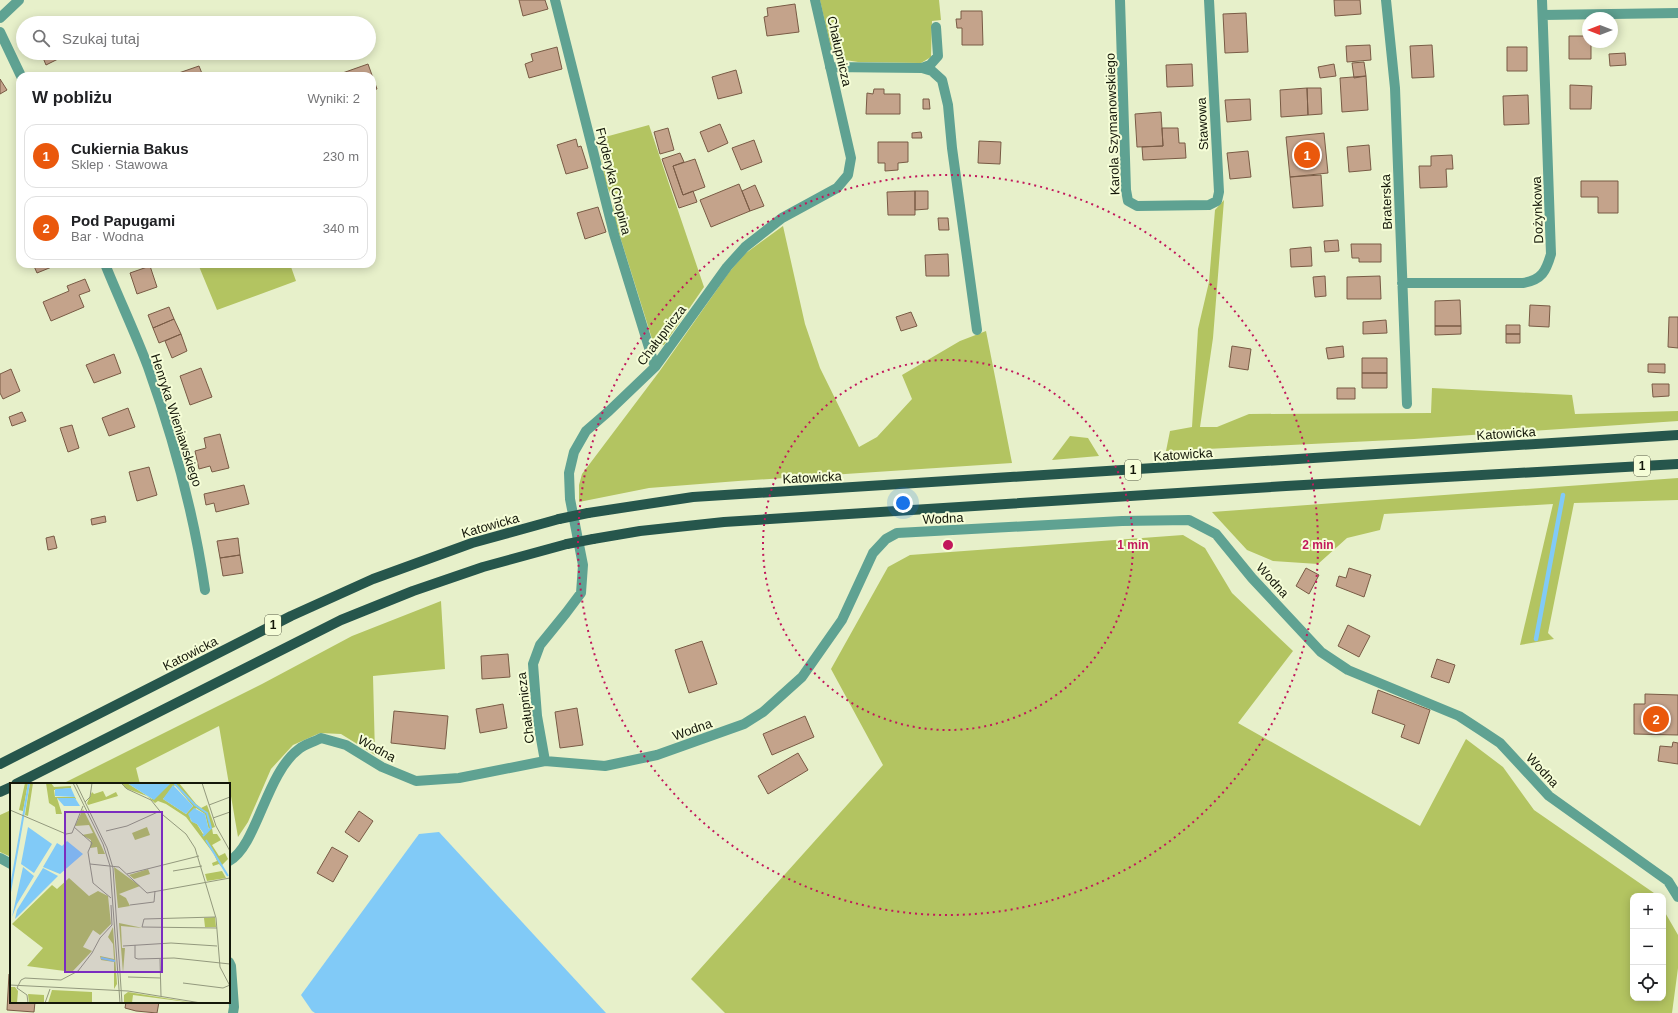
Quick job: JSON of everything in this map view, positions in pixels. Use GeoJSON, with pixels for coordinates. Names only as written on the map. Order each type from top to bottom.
{"type":"FeatureCollection","features":[{"type":"Feature","properties":{"kind":"main road","name":"Katowicka"},"geometry":{"type":"LineString","coordinates":[[0,764],[291,616],[373,579],[472,543],[559,519],[588,513],[693,497],[1678,435]]}},
{"type":"Feature","properties":{"kind":"main road","name":"1"},"geometry":{"type":"LineString","coordinates":[[18,783],[341,620],[441,581],[483,567],[567,544],[593,539],[640,531],[724,522],[1263,488],[1678,464]]}},
{"type":"Feature","properties":{"kind":"main road"},"geometry":{"type":"LineString","coordinates":[[0,792],[10,787]]}},
{"type":"Feature","properties":{"kind":"street"},"geometry":{"type":"LineString","coordinates":[[0,18],[19,0]]}},
{"type":"Feature","properties":{"kind":"street","name":"Fryderyka Chopina"},"geometry":{"type":"LineString","coordinates":[[555,0],[614,234],[655,367]]}},
{"type":"Feature","properties":{"kind":"street","name":"Chałupnicza"},"geometry":{"type":"LineString","coordinates":[[545,762],[537,716],[533,664],[540,645],[580,593],[583,565],[570,499],[569,473],[574,452],[586,431],[655,367],[727,267],[745,247],[782,218],[837,188],[848,175],[851,158],[815,0]]}},
{"type":"Feature","properties":{"kind":"street","name":"Karola Szymanowskiego"},"geometry":{"type":"LineString","coordinates":[[1120,0],[1126,190],[1128,201],[1137,206],[1173,206]]}},
{"type":"Feature","properties":{"kind":"street","name":"Stawowa"},"geometry":{"type":"LineString","coordinates":[[1173,206],[1209,205],[1217,201],[1219,192],[1210,0]]}},
{"type":"Feature","properties":{"kind":"street","name":"Braterska"},"geometry":{"type":"LineString","coordinates":[[1386,0],[1395,88],[1407,404]]}},
{"type":"Feature","properties":{"kind":"street","name":"Dożynkowa"},"geometry":{"type":"LineString","coordinates":[[1402,283],[1523,283],[1534,281],[1546,270],[1551,254],[1542,0]]}},
{"type":"Feature","properties":{"kind":"street"},"geometry":{"type":"LineString","coordinates":[[1543,15],[1678,13]]}},
{"type":"Feature","properties":{"kind":"street"},"geometry":{"type":"LineString","coordinates":[[936,27],[938,56],[948,105],[954,164],[977,330]]}},
{"type":"Feature","properties":{"kind":"street"},"geometry":{"type":"LineString","coordinates":[[0,32],[20,72]]}},
{"type":"Feature","properties":{"kind":"street"},"geometry":{"type":"LineString","coordinates":[[830,67],[922,68],[930,66],[938,56]]}},
{"type":"Feature","properties":{"kind":"street"},"geometry":{"type":"LineString","coordinates":[[922,68],[932,71],[942,80]]}},
{"type":"Feature","properties":{"kind":"street","name":"Henryka Wieniawskiego"},"geometry":{"type":"LineString","coordinates":[[107,268],[148,366],[168,428],[196,535],[205,590]]}},
{"type":"Feature","properties":{"kind":"street","name":"Wodna"},"geometry":{"type":"LineString","coordinates":[[230,860],[233,859],[247,841],[277,774],[299,749],[322,738],[346,745],[382,768],[416,781],[459,778],[545,762],[606,766],[657,755],[744,724],[763,712],[802,677],[842,620],[873,553],[886,539],[897,533],[1122,521],[1189,520],[1216,534],[1252,578],[1321,652],[1348,670],[1459,716],[1500,743],[1549,796],[1668,881],[1678,897]]}},
{"type":"Feature","properties":{"kind":"street"},"geometry":{"type":"LineString","coordinates":[[0,858],[10,863]]}},
{"type":"Feature","properties":{"kind":"street"},"geometry":{"type":"LineString","coordinates":[[230,964],[234,1007],[232,1013]]}},
{"type":"Feature","properties":{"kind":"green space"},"geometry":{"type":"Polygon","coordinates":[[[820,0],[939,0],[941,20],[932,21],[931,57],[921,63],[858,62],[839,59],[831,49],[820,0]]]}},
{"type":"Feature","properties":{"kind":"green space"},"geometry":{"type":"Polygon","coordinates":[[[649,125],[704,287],[664,345],[653,342],[613,214],[613,201],[605,181],[598,140],[649,125]]]}},
{"type":"Feature","properties":{"kind":"green space"},"geometry":{"type":"Polygon","coordinates":[[[1224,200],[1213,338],[1200,427],[1217,427],[1249,414],[1431,413],[1432,388],[1572,395],[1575,414],[1678,411],[1678,421],[1414,439],[1166,451],[1170,431],[1192,427],[1198,329],[1209,282],[1215,210],[1224,200]]]}},
{"type":"Feature","properties":{"kind":"green space"},"geometry":{"type":"Polygon","coordinates":[[[783,226],[805,324],[820,368],[859,447],[877,437],[912,399],[902,375],[960,341],[986,331],[1012,463],[649,488],[579,502],[579,485],[582,474],[659,372],[730,271],[746,253],[783,226]]]}},
{"type":"Feature","properties":{"kind":"green space"},"geometry":{"type":"Polygon","coordinates":[[[200,268],[291,268],[296,281],[217,310],[200,268]]]}},
{"type":"Feature","properties":{"kind":"green space"},"geometry":{"type":"Polygon","coordinates":[[[1070,436],[1088,438],[1099,456],[1052,460],[1070,436]]]}},
{"type":"Feature","properties":{"kind":"green space"},"geometry":{"type":"Polygon","coordinates":[[[1678,478],[1678,500],[1574,503],[1548,633],[1554,639],[1520,645],[1553,504],[1384,514],[1380,530],[1347,538],[1318,564],[1273,561],[1247,550],[1212,512],[1678,478]]]}},
{"type":"Feature","properties":{"kind":"green space"},"geometry":{"type":"Polygon","coordinates":[[[1183,535],[1205,548],[1232,593],[1293,651],[1238,723],[1420,826],[1466,739],[1503,767],[1534,810],[1654,893],[1630,893],[1630,1001],[1666,1001],[1666,914],[1678,935],[1678,968],[1672,1013],[725,1013],[691,979],[883,765],[831,669],[888,567],[910,555],[1183,535]]]}},
{"type":"Feature","properties":{"kind":"green space"},"geometry":{"type":"Polygon","coordinates":[[[441,601],[445,669],[373,676],[375,755],[341,734],[320,733],[293,745],[271,769],[248,822],[238,837],[230,783],[229,783],[219,726],[136,768],[140,783],[64,783],[262,684],[352,636],[441,601]]]}},
{"type":"Feature","properties":{"kind":"green space"},"geometry":{"type":"Polygon","coordinates":[[[10,810],[10,857],[0,852],[0,815],[10,810]]]}},
{"type":"Feature","properties":{"kind":"water"},"geometry":{"type":"Polygon","coordinates":[[[439,832],[606,1013],[315,1013],[312,1011],[301,995],[419,834],[439,832]]]}},
{"type":"Feature","properties":{"kind":"building"},"geometry":{"type":"Polygon","coordinates":[[[519,0],[545,0],[548,9],[523,16],[519,0]]]}},
{"type":"Feature","properties":{"kind":"building"},"geometry":{"type":"Polygon","coordinates":[[[1334,0],[1360,0],[1361,14],[1335,16],[1334,0]]]}},
{"type":"Feature","properties":{"kind":"building"},"geometry":{"type":"Polygon","coordinates":[[[795,4],[799,32],[767,36],[764,17],[768,16],[767,8],[795,4]]]}},
{"type":"Feature","properties":{"kind":"building"},"geometry":{"type":"Polygon","coordinates":[[[961,11],[982,11],[983,45],[962,45],[962,28],[957,28],[956,19],[961,19],[961,11]]]}},
{"type":"Feature","properties":{"kind":"building"},"geometry":{"type":"Polygon","coordinates":[[[1246,13],[1248,52],[1225,53],[1223,14],[1246,13]]]}},
{"type":"Feature","properties":{"kind":"building"},"geometry":{"type":"Polygon","coordinates":[[[1569,36],[1582,36],[1582,48],[1591,48],[1591,59],[1569,59],[1569,36]]]}},
{"type":"Feature","properties":{"kind":"building"},"geometry":{"type":"Polygon","coordinates":[[[1370,45],[1371,60],[1347,62],[1346,46],[1370,45]]]}},
{"type":"Feature","properties":{"kind":"building"},"geometry":{"type":"Polygon","coordinates":[[[1432,45],[1434,77],[1412,78],[1410,46],[1432,45]]]}},
{"type":"Feature","properties":{"kind":"building"},"geometry":{"type":"Polygon","coordinates":[[[557,47],[562,69],[529,78],[525,64],[533,61],[531,54],[557,47]]]}},
{"type":"Feature","properties":{"kind":"building"},"geometry":{"type":"Polygon","coordinates":[[[1507,47],[1527,47],[1527,71],[1507,71],[1507,47]]]}},
{"type":"Feature","properties":{"kind":"building"},"geometry":{"type":"Polygon","coordinates":[[[1625,53],[1626,65],[1610,66],[1609,54],[1625,53]]]}},
{"type":"Feature","properties":{"kind":"building"},"geometry":{"type":"Polygon","coordinates":[[[44,60],[56,60],[46,65],[44,60]]]}},
{"type":"Feature","properties":{"kind":"building"},"geometry":{"type":"Polygon","coordinates":[[[1364,62],[1366,76],[1354,78],[1352,63],[1364,62]]]}},
{"type":"Feature","properties":{"kind":"building"},"geometry":{"type":"Polygon","coordinates":[[[368,64],[371,72],[345,72],[368,64]]]}},
{"type":"Feature","properties":{"kind":"building"},"geometry":{"type":"Polygon","coordinates":[[[1192,64],[1193,86],[1167,87],[1166,65],[1192,64]]]}},
{"type":"Feature","properties":{"kind":"building"},"geometry":{"type":"Polygon","coordinates":[[[1334,64],[1336,76],[1320,78],[1318,67],[1334,64]]]}},
{"type":"Feature","properties":{"kind":"building"},"geometry":{"type":"Polygon","coordinates":[[[199,66],[201,72],[182,72],[199,66]]]}},
{"type":"Feature","properties":{"kind":"building"},"geometry":{"type":"Polygon","coordinates":[[[736,70],[742,93],[718,99],[712,77],[736,70]]]}},
{"type":"Feature","properties":{"kind":"building"},"geometry":{"type":"Polygon","coordinates":[[[1366,76],[1368,110],[1342,112],[1340,78],[1366,76]]]}},
{"type":"Feature","properties":{"kind":"building"},"geometry":{"type":"Polygon","coordinates":[[[0,79],[7,90],[0,94],[0,79]]]}},
{"type":"Feature","properties":{"kind":"building"},"geometry":{"type":"Polygon","coordinates":[[[1570,85],[1592,86],[1591,109],[1570,109],[1570,85]]]}},
{"type":"Feature","properties":{"kind":"building"},"geometry":{"type":"Polygon","coordinates":[[[1307,88],[1308,115],[1281,117],[1280,90],[1307,88]]]}},
{"type":"Feature","properties":{"kind":"building"},"geometry":{"type":"Polygon","coordinates":[[[1307,88],[1321,88],[1322,114],[1308,115],[1307,88]]]}},
{"type":"Feature","properties":{"kind":"building"},"geometry":{"type":"Polygon","coordinates":[[[874,89],[884,89],[884,94],[900,94],[900,114],[866,114],[867,93],[873,94],[874,89]]]}},
{"type":"Feature","properties":{"kind":"building"},"geometry":{"type":"Polygon","coordinates":[[[1528,95],[1529,124],[1504,125],[1503,96],[1528,95]]]}},
{"type":"Feature","properties":{"kind":"building"},"geometry":{"type":"Polygon","coordinates":[[[923,99],[929,99],[930,109],[923,109],[923,99]]]}},
{"type":"Feature","properties":{"kind":"building"},"geometry":{"type":"Polygon","coordinates":[[[1250,99],[1251,120],[1227,122],[1225,100],[1250,99]]]}},
{"type":"Feature","properties":{"kind":"building"},"geometry":{"type":"Polygon","coordinates":[[[1161,112],[1163,146],[1137,147],[1135,114],[1161,112]]]}},
{"type":"Feature","properties":{"kind":"building"},"geometry":{"type":"Polygon","coordinates":[[[720,124],[728,143],[708,152],[700,132],[720,124]]]}},
{"type":"Feature","properties":{"kind":"building"},"geometry":{"type":"Polygon","coordinates":[[[668,128],[674,150],[660,154],[654,132],[668,128]]]}},
{"type":"Feature","properties":{"kind":"building"},"geometry":{"type":"Polygon","coordinates":[[[1162,128],[1178,128],[1179,143],[1185,143],[1186,158],[1143,160],[1142,147],[1163,146],[1162,128]]]}},
{"type":"Feature","properties":{"kind":"building"},"geometry":{"type":"Polygon","coordinates":[[[921,132],[922,138],[912,138],[912,133],[921,132]]]}},
{"type":"Feature","properties":{"kind":"building"},"geometry":{"type":"Polygon","coordinates":[[[1324,133],[1328,173],[1290,177],[1286,137],[1324,133]]]}},
{"type":"Feature","properties":{"kind":"building"},"geometry":{"type":"Polygon","coordinates":[[[576,139],[578,147],[581,146],[588,168],[566,174],[557,145],[576,139]]]}},
{"type":"Feature","properties":{"kind":"building"},"geometry":{"type":"Polygon","coordinates":[[[754,140],[762,162],[741,170],[732,148],[754,140]]]}},
{"type":"Feature","properties":{"kind":"building"},"geometry":{"type":"Polygon","coordinates":[[[979,141],[1001,142],[1000,164],[978,163],[979,141]]]}},
{"type":"Feature","properties":{"kind":"building"},"geometry":{"type":"Polygon","coordinates":[[[878,142],[908,142],[908,162],[898,163],[898,170],[885,171],[885,163],[878,163],[878,142]]]}},
{"type":"Feature","properties":{"kind":"building"},"geometry":{"type":"Polygon","coordinates":[[[1369,145],[1371,170],[1349,172],[1347,147],[1369,145]]]}},
{"type":"Feature","properties":{"kind":"building"},"geometry":{"type":"Polygon","coordinates":[[[1248,151],[1251,177],[1230,179],[1227,153],[1248,151]]]}},
{"type":"Feature","properties":{"kind":"building"},"geometry":{"type":"Polygon","coordinates":[[[680,153],[684,162],[673,166],[683,195],[693,191],[697,202],[679,208],[662,159],[680,153]]]}},
{"type":"Feature","properties":{"kind":"building"},"geometry":{"type":"Polygon","coordinates":[[[1452,155],[1453,169],[1446,169],[1447,187],[1420,188],[1419,166],[1431,166],[1431,156],[1452,155]]]}},
{"type":"Feature","properties":{"kind":"building"},"geometry":{"type":"Polygon","coordinates":[[[695,159],[705,187],[683,195],[673,166],[695,159]]]}},
{"type":"Feature","properties":{"kind":"building"},"geometry":{"type":"Polygon","coordinates":[[[1321,175],[1323,206],[1293,208],[1290,177],[1321,175]]]}},
{"type":"Feature","properties":{"kind":"building"},"geometry":{"type":"Polygon","coordinates":[[[1581,181],[1618,181],[1618,213],[1598,213],[1598,197],[1581,197],[1581,181]]]}},
{"type":"Feature","properties":{"kind":"building"},"geometry":{"type":"Polygon","coordinates":[[[739,184],[750,211],[711,227],[700,200],[739,184]]]}},
{"type":"Feature","properties":{"kind":"building"},"geometry":{"type":"Polygon","coordinates":[[[755,185],[764,206],[750,211],[742,191],[755,185]]]}},
{"type":"Feature","properties":{"kind":"building"},"geometry":{"type":"Polygon","coordinates":[[[915,191],[915,215],[888,215],[887,192],[915,191]]]}},
{"type":"Feature","properties":{"kind":"building"},"geometry":{"type":"Polygon","coordinates":[[[915,191],[928,191],[928,209],[915,210],[915,191]]]}},
{"type":"Feature","properties":{"kind":"building"},"geometry":{"type":"Polygon","coordinates":[[[598,207],[606,232],[585,239],[577,213],[598,207]]]}},
{"type":"Feature","properties":{"kind":"building"},"geometry":{"type":"Polygon","coordinates":[[[938,218],[948,218],[949,230],[939,230],[938,218]]]}},
{"type":"Feature","properties":{"kind":"building"},"geometry":{"type":"Polygon","coordinates":[[[1338,240],[1339,251],[1325,252],[1324,241],[1338,240]]]}},
{"type":"Feature","properties":{"kind":"building"},"geometry":{"type":"Polygon","coordinates":[[[1351,244],[1381,244],[1381,262],[1359,262],[1359,258],[1352,258],[1351,244]]]}},
{"type":"Feature","properties":{"kind":"building"},"geometry":{"type":"Polygon","coordinates":[[[1311,247],[1312,266],[1291,267],[1290,249],[1311,247]]]}},
{"type":"Feature","properties":{"kind":"building"},"geometry":{"type":"Polygon","coordinates":[[[948,254],[949,276],[926,276],[925,255],[948,254]]]}},
{"type":"Feature","properties":{"kind":"building"},"geometry":{"type":"Polygon","coordinates":[[[35,268],[49,268],[37,273],[35,268]]]}},
{"type":"Feature","properties":{"kind":"building"},"geometry":{"type":"Polygon","coordinates":[[[144,268],[151,268],[157,287],[137,294],[130,273],[144,268]]]}},
{"type":"Feature","properties":{"kind":"building"},"geometry":{"type":"Polygon","coordinates":[[[1325,276],[1326,296],[1315,297],[1313,277],[1325,276]]]}},
{"type":"Feature","properties":{"kind":"building"},"geometry":{"type":"Polygon","coordinates":[[[1380,276],[1381,299],[1347,299],[1347,277],[1380,276]]]}},
{"type":"Feature","properties":{"kind":"building"},"geometry":{"type":"Polygon","coordinates":[[[85,279],[90,291],[79,295],[84,307],[51,321],[43,302],[69,291],[67,286],[85,279]]]}},
{"type":"Feature","properties":{"kind":"building"},"geometry":{"type":"Polygon","coordinates":[[[1460,300],[1461,326],[1435,326],[1435,301],[1460,300]]]}},
{"type":"Feature","properties":{"kind":"building"},"geometry":{"type":"Polygon","coordinates":[[[1530,305],[1550,306],[1549,327],[1529,326],[1530,305]]]}},
{"type":"Feature","properties":{"kind":"building"},"geometry":{"type":"Polygon","coordinates":[[[169,307],[174,319],[153,328],[148,315],[169,307]]]}},
{"type":"Feature","properties":{"kind":"building"},"geometry":{"type":"Polygon","coordinates":[[[911,312],[917,326],[901,331],[896,317],[911,312]]]}},
{"type":"Feature","properties":{"kind":"building"},"geometry":{"type":"Polygon","coordinates":[[[1669,317],[1678,317],[1678,348],[1668,347],[1669,317]]]}},
{"type":"Feature","properties":{"kind":"building"},"geometry":{"type":"Polygon","coordinates":[[[174,319],[181,334],[159,343],[153,328],[174,319]]]}},
{"type":"Feature","properties":{"kind":"building"},"geometry":{"type":"Polygon","coordinates":[[[1386,320],[1387,333],[1363,334],[1363,322],[1386,320]]]}},
{"type":"Feature","properties":{"kind":"building"},"geometry":{"type":"Polygon","coordinates":[[[1506,325],[1520,325],[1520,334],[1506,334],[1506,325]]]}},
{"type":"Feature","properties":{"kind":"building"},"geometry":{"type":"Polygon","coordinates":[[[1435,326],[1461,326],[1461,334],[1435,335],[1435,326]]]}},
{"type":"Feature","properties":{"kind":"building"},"geometry":{"type":"Polygon","coordinates":[[[181,334],[187,351],[172,358],[165,341],[181,334]]]}},
{"type":"Feature","properties":{"kind":"building"},"geometry":{"type":"Polygon","coordinates":[[[1506,334],[1520,334],[1520,343],[1506,343],[1506,334]]]}},
{"type":"Feature","properties":{"kind":"building"},"geometry":{"type":"Polygon","coordinates":[[[1232,346],[1251,349],[1248,370],[1229,367],[1232,346]]]}},
{"type":"Feature","properties":{"kind":"building"},"geometry":{"type":"Polygon","coordinates":[[[1343,346],[1344,357],[1328,359],[1326,348],[1343,346]]]}},
{"type":"Feature","properties":{"kind":"building"},"geometry":{"type":"Polygon","coordinates":[[[114,354],[121,373],[94,383],[86,365],[114,354]]]}},
{"type":"Feature","properties":{"kind":"building"},"geometry":{"type":"Polygon","coordinates":[[[1362,358],[1387,358],[1387,373],[1362,373],[1362,358]]]}},
{"type":"Feature","properties":{"kind":"building"},"geometry":{"type":"Polygon","coordinates":[[[1648,364],[1665,364],[1665,373],[1648,372],[1648,364]]]}},
{"type":"Feature","properties":{"kind":"building"},"geometry":{"type":"Polygon","coordinates":[[[201,368],[212,397],[190,405],[180,376],[201,368]]]}},
{"type":"Feature","properties":{"kind":"building"},"geometry":{"type":"Polygon","coordinates":[[[11,369],[20,391],[3,399],[0,393],[0,374],[11,369]]]}},
{"type":"Feature","properties":{"kind":"building"},"geometry":{"type":"Polygon","coordinates":[[[1362,373],[1387,373],[1387,388],[1362,388],[1362,373]]]}},
{"type":"Feature","properties":{"kind":"building"},"geometry":{"type":"Polygon","coordinates":[[[1652,384],[1669,384],[1669,396],[1653,397],[1652,384]]]}},
{"type":"Feature","properties":{"kind":"building"},"geometry":{"type":"Polygon","coordinates":[[[1337,388],[1355,388],[1355,399],[1337,399],[1337,388]]]}},
{"type":"Feature","properties":{"kind":"building"},"geometry":{"type":"Polygon","coordinates":[[[128,408],[135,427],[109,436],[102,418],[128,408]]]}},
{"type":"Feature","properties":{"kind":"building"},"geometry":{"type":"Polygon","coordinates":[[[22,412],[26,421],[12,426],[9,417],[22,412]]]}},
{"type":"Feature","properties":{"kind":"building"},"geometry":{"type":"Polygon","coordinates":[[[72,425],[79,448],[68,452],[60,428],[72,425]]]}},
{"type":"Feature","properties":{"kind":"building"},"geometry":{"type":"Polygon","coordinates":[[[220,434],[229,468],[212,472],[210,466],[199,469],[195,451],[206,448],[204,438],[220,434]]]}},
{"type":"Feature","properties":{"kind":"building"},"geometry":{"type":"Polygon","coordinates":[[[149,467],[157,495],[137,501],[129,472],[149,467]]]}},
{"type":"Feature","properties":{"kind":"building"},"geometry":{"type":"Polygon","coordinates":[[[244,485],[249,504],[216,512],[214,503],[206,505],[204,494],[244,485]]]}},
{"type":"Feature","properties":{"kind":"building"},"geometry":{"type":"Polygon","coordinates":[[[105,516],[106,522],[92,525],[91,519],[105,516]]]}},
{"type":"Feature","properties":{"kind":"building"},"geometry":{"type":"Polygon","coordinates":[[[54,536],[57,548],[48,550],[46,538],[54,536]]]}},
{"type":"Feature","properties":{"kind":"building"},"geometry":{"type":"Polygon","coordinates":[[[238,538],[240,555],[220,558],[217,541],[238,538]]]}},
{"type":"Feature","properties":{"kind":"building"},"geometry":{"type":"Polygon","coordinates":[[[240,555],[243,573],[223,576],[220,558],[240,555]]]}},
{"type":"Feature","properties":{"kind":"building"},"geometry":{"type":"Polygon","coordinates":[[[1306,568],[1319,575],[1309,594],[1296,586],[1306,568]]]}},
{"type":"Feature","properties":{"kind":"building"},"geometry":{"type":"Polygon","coordinates":[[[1349,568],[1371,575],[1364,597],[1336,586],[1339,576],[1346,578],[1349,568]]]}},
{"type":"Feature","properties":{"kind":"building"},"geometry":{"type":"Polygon","coordinates":[[[1348,625],[1370,636],[1359,657],[1338,646],[1348,625]]]}},
{"type":"Feature","properties":{"kind":"building"},"geometry":{"type":"Polygon","coordinates":[[[702,641],[717,684],[689,693],[675,650],[702,641]]]}},
{"type":"Feature","properties":{"kind":"building"},"geometry":{"type":"Polygon","coordinates":[[[508,654],[510,677],[482,679],[481,656],[508,654]]]}},
{"type":"Feature","properties":{"kind":"building"},"geometry":{"type":"Polygon","coordinates":[[[1437,659],[1455,665],[1449,683],[1431,677],[1437,659]]]}},
{"type":"Feature","properties":{"kind":"building"},"geometry":{"type":"Polygon","coordinates":[[[1378,690],[1430,710],[1419,744],[1401,737],[1405,725],[1372,713],[1378,690]]]}},
{"type":"Feature","properties":{"kind":"building"},"geometry":{"type":"Polygon","coordinates":[[[1645,694],[1678,695],[1678,735],[1634,734],[1634,704],[1645,704],[1645,694]]]}},
{"type":"Feature","properties":{"kind":"building"},"geometry":{"type":"Polygon","coordinates":[[[503,704],[507,728],[480,733],[476,709],[503,704]]]}},
{"type":"Feature","properties":{"kind":"building"},"geometry":{"type":"Polygon","coordinates":[[[577,708],[583,745],[560,748],[555,712],[577,708]]]}},
{"type":"Feature","properties":{"kind":"building"},"geometry":{"type":"Polygon","coordinates":[[[394,711],[448,716],[445,749],[391,743],[394,711]]]}},
{"type":"Feature","properties":{"kind":"building"},"geometry":{"type":"Polygon","coordinates":[[[805,716],[814,737],[772,755],[763,734],[805,716]]]}},
{"type":"Feature","properties":{"kind":"building"},"geometry":{"type":"Polygon","coordinates":[[[1673,742],[1678,743],[1678,764],[1658,761],[1660,746],[1672,747],[1673,742]]]}},
{"type":"Feature","properties":{"kind":"building"},"geometry":{"type":"Polygon","coordinates":[[[798,753],[808,770],[768,794],[758,776],[798,753]]]}},
{"type":"Feature","properties":{"kind":"building"},"geometry":{"type":"Polygon","coordinates":[[[359,811],[373,821],[359,842],[345,832],[359,811]]]}},
{"type":"Feature","properties":{"kind":"building"},"geometry":{"type":"Polygon","coordinates":[[[332,847],[348,856],[333,882],[317,873],[332,847]]]}},
{"type":"Feature","properties":{"kind":"building"},"geometry":{"type":"Polygon","coordinates":[[[10,974],[10,1003],[35,1003],[34,1012],[7,1010],[10,974]]]}},
{"type":"Feature","properties":{"kind":"building"},"geometry":{"type":"Polygon","coordinates":[[[126,1003],[159,1003],[157,1013],[136,1011],[125,1008],[126,1003]]]}},
{"type":"Feature","properties":{"kind":"waterway"},"geometry":{"type":"LineString","coordinates":[[1536,639],[1563,495]]}},
{"type":"Feature","properties":{"kind":"place","name":"Cukiernia Bakus"},"geometry":{"type":"Point","coordinates":[1307,155]}},
{"type":"Feature","properties":{"kind":"place","name":"Pod Papugami"},"geometry":{"type":"Point","coordinates":[1656,719]}}]}
